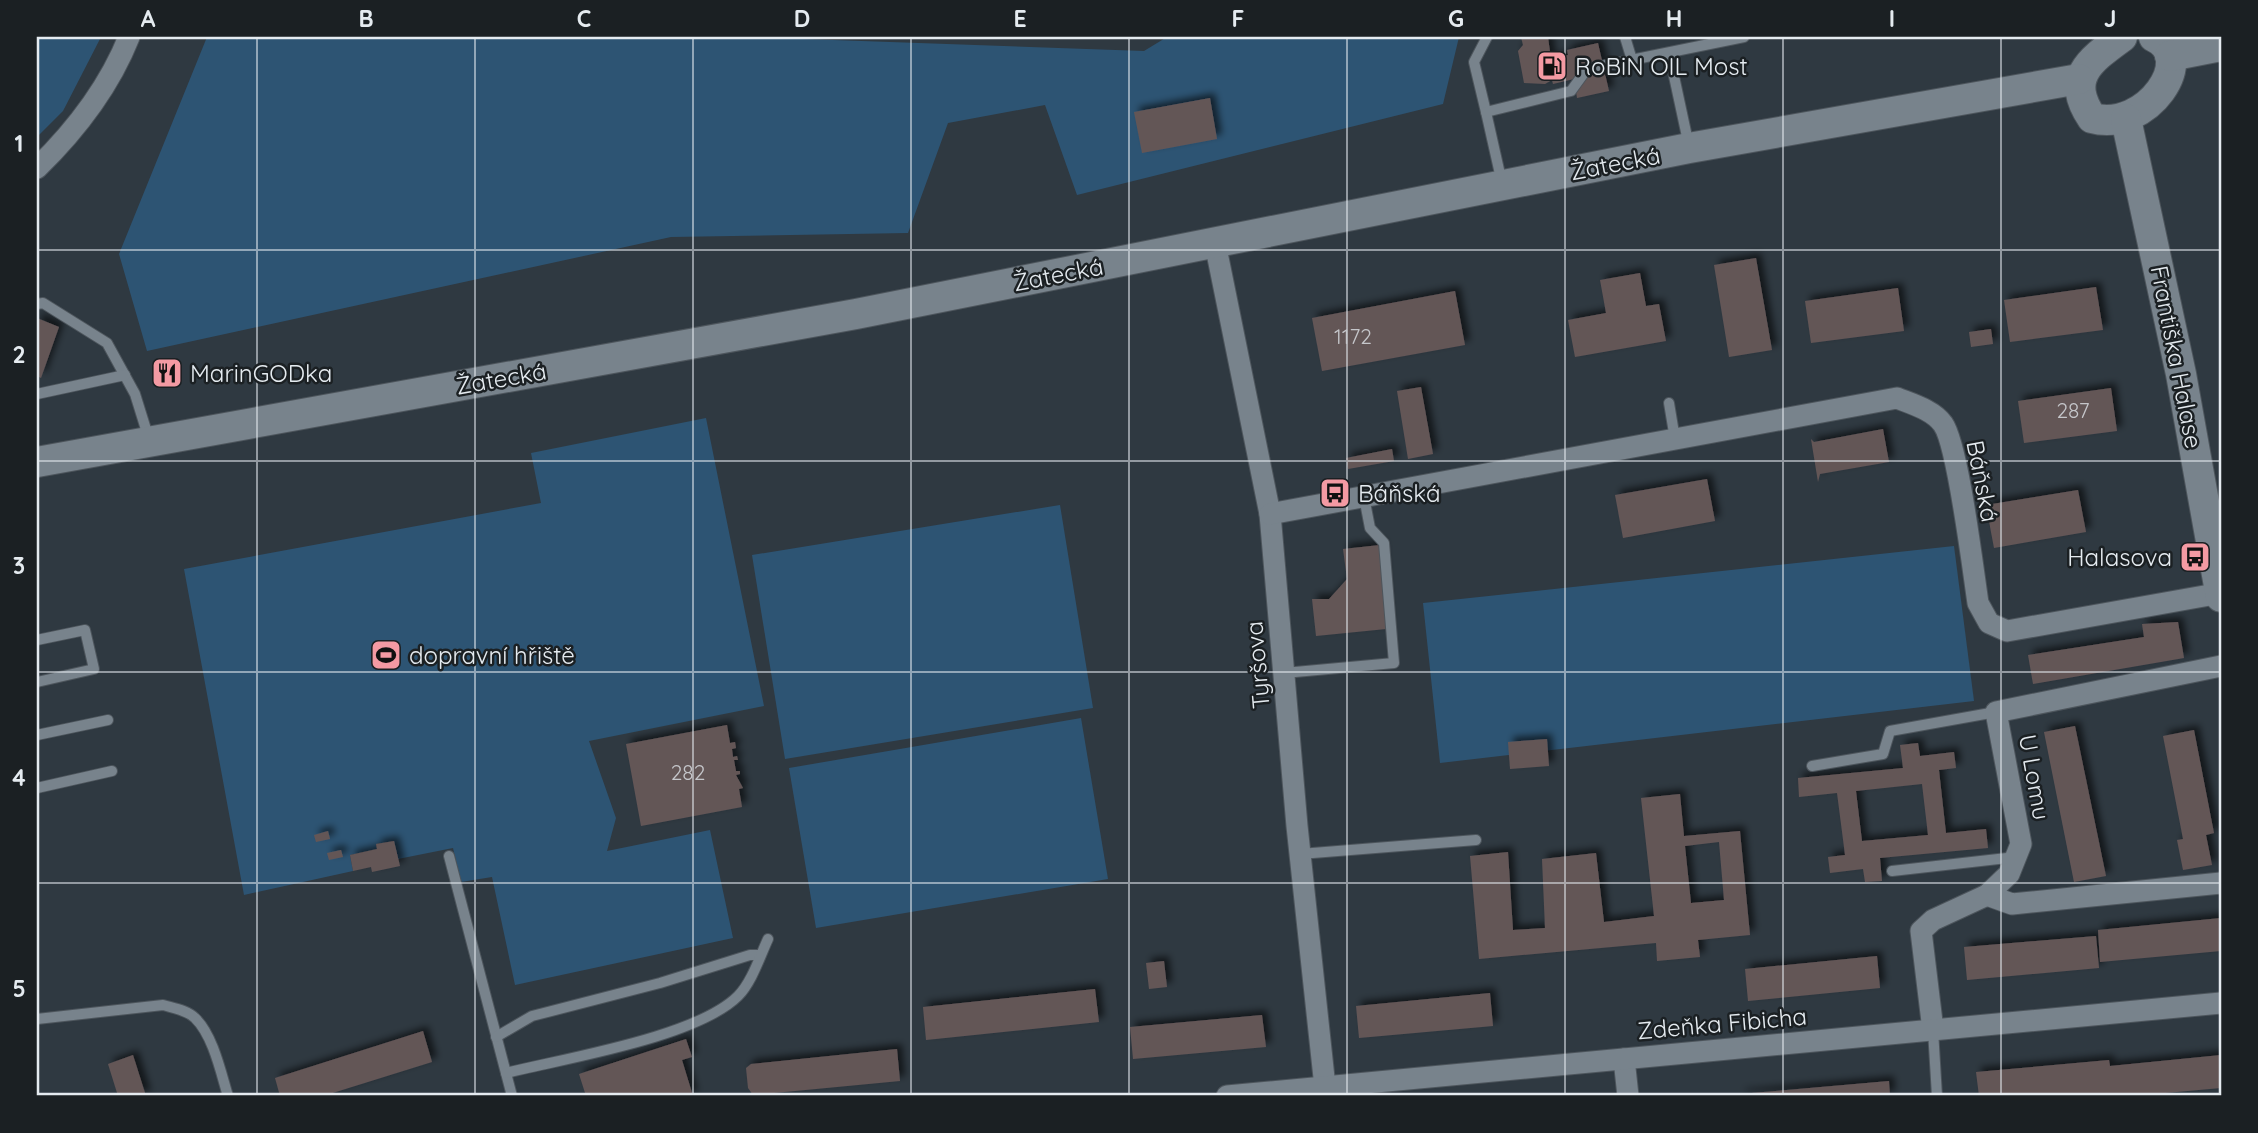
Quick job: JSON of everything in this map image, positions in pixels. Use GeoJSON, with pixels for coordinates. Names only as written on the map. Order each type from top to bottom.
{"type":"FeatureCollection","features":[{"type":"Feature","properties":{"kind":"street"},"geometry":{"type":"LineString","coordinates":[[37,168],[73,132],[122,55],[129,37]]}},
{"type":"Feature","properties":{"kind":"street"},"geometry":{"type":"LineString","coordinates":[[2122,37],[2090,64],[2079,79],[2080,100],[2092,118],[2106,122],[2126,118],[2158,94],[2171,75],[2162,46],[2221,46]]}},
{"type":"Feature","properties":{"kind":"street","name":"Žatecká"},"geometry":{"type":"LineString","coordinates":[[37,462],[856,314],[1689,148],[2079,79]]}},
{"type":"Feature","properties":{"kind":"street","name":"Františka Halase"},"geometry":{"type":"LineString","coordinates":[[2126,118],[2181,374],[2221,595]]}},
{"type":"Feature","properties":{"kind":"street","name":"Tyršova"},"geometry":{"type":"LineString","coordinates":[[1215,243],[1270,514],[1300,854],[1325,1087]]}},
{"type":"Feature","properties":{"kind":"street","name":"Báňská"},"geometry":{"type":"LineString","coordinates":[[1270,514],[1897,398],[1922,407],[1943,424],[1953,452],[1978,603],[1989,623],[2007,631],[2221,595]]}},
{"type":"Feature","properties":{"kind":"street","name":"U Lomu"},"geometry":{"type":"LineString","coordinates":[[1933,1030],[1922,931],[1933,920],[1987,895],[2009,874],[2021,844],[1996,712],[2221,666]]}},
{"type":"Feature","properties":{"kind":"street"},"geometry":{"type":"LineString","coordinates":[[1987,895],[2012,904],[2221,883]]}},
{"type":"Feature","properties":{"kind":"street","name":"Zdeňka Fibicha"},"geometry":{"type":"LineString","coordinates":[[1227,1096],[2221,1003]]}},
{"type":"Feature","properties":{"kind":"street"},"geometry":{"type":"LineString","coordinates":[[1624,1059],[1628,1096]]}},
{"type":"Feature","properties":{"kind":"lane"},"geometry":{"type":"LineString","coordinates":[[1487,37],[1474,62],[1502,185]]}},
{"type":"Feature","properties":{"kind":"lane"},"geometry":{"type":"LineString","coordinates":[[1625,37],[1632,60]]}},
{"type":"Feature","properties":{"kind":"lane"},"geometry":{"type":"LineString","coordinates":[[1486,112],[1571,91],[1587,69],[1744,37]]}},
{"type":"Feature","properties":{"kind":"lane"},"geometry":{"type":"LineString","coordinates":[[1669,53],[1689,148]]}},
{"type":"Feature","properties":{"kind":"lane"},"geometry":{"type":"LineString","coordinates":[[37,304],[43,303],[107,343],[135,394],[150,441]]}},
{"type":"Feature","properties":{"kind":"lane"},"geometry":{"type":"LineString","coordinates":[[37,394],[125,375]]}},
{"type":"Feature","properties":{"kind":"lane"},"geometry":{"type":"LineString","coordinates":[[1669,403],[1675,439]]}},
{"type":"Feature","properties":{"kind":"lane"},"geometry":{"type":"LineString","coordinates":[[1284,673],[1394,663],[1384,542],[1370,528],[1364,497]]}},
{"type":"Feature","properties":{"kind":"lane"},"geometry":{"type":"LineString","coordinates":[[37,640],[85,630],[94,669],[37,682]]}},
{"type":"Feature","properties":{"kind":"lane"},"geometry":{"type":"LineString","coordinates":[[1812,766],[1883,754],[1890,730],[1996,712]]}},
{"type":"Feature","properties":{"kind":"lane"},"geometry":{"type":"LineString","coordinates":[[37,734],[108,720]]}},
{"type":"Feature","properties":{"kind":"lane"},"geometry":{"type":"LineString","coordinates":[[37,788],[112,771]]}},
{"type":"Feature","properties":{"kind":"lane"},"geometry":{"type":"LineString","coordinates":[[1300,854],[1476,840]]}},
{"type":"Feature","properties":{"kind":"lane"},"geometry":{"type":"LineString","coordinates":[[449,856],[512,1096]]}},
{"type":"Feature","properties":{"kind":"lane"},"geometry":{"type":"LineString","coordinates":[[1892,871],[2015,857]]}},
{"type":"Feature","properties":{"kind":"lane"},"geometry":{"type":"LineString","coordinates":[[506,1073],[692,1026],[721,1011],[741,994],[768,939]]}},
{"type":"Feature","properties":{"kind":"lane"},"geometry":{"type":"LineString","coordinates":[[496,1037],[532,1016],[760,955]]}},
{"type":"Feature","properties":{"kind":"lane"},"geometry":{"type":"LineString","coordinates":[[37,1019],[163,1006],[181,1010],[194,1017],[205,1032],[228,1096]]}},
{"type":"Feature","properties":{"kind":"lane"},"geometry":{"type":"LineString","coordinates":[[1933,1030],[1937,1096]]}},
{"type":"Feature","properties":{"kind":"shaded area"},"geometry":{"type":"Polygon","coordinates":[[[37,37],[101,37],[63,111],[37,137],[37,37]]]}},
{"type":"Feature","properties":{"kind":"shaded area"},"geometry":{"type":"Polygon","coordinates":[[[207,37],[745,37],[1144,51],[1167,37],[1459,37],[1443,104],[1077,195],[1045,105],[948,123],[908,233],[671,237],[147,351],[119,254],[207,37]]]}},
{"type":"Feature","properties":{"kind":"shaded area","name":"dopravní hřiště"},"geometry":{"type":"Polygon","coordinates":[[[706,418],[764,706],[589,741],[616,818],[607,851],[710,830],[733,938],[515,985],[492,877],[461,882],[453,848],[398,859],[393,841],[376,844],[377,849],[350,855],[353,871],[244,895],[184,569],[541,503],[531,453],[706,418]]]}},
{"type":"Feature","properties":{"kind":"shaded area"},"geometry":{"type":"Polygon","coordinates":[[[1060,505],[1093,708],[785,759],[752,555],[1060,505]]]}},
{"type":"Feature","properties":{"kind":"shaded area"},"geometry":{"type":"Polygon","coordinates":[[[1954,546],[1974,701],[1440,763],[1423,603],[1954,546]]]}},
{"type":"Feature","properties":{"kind":"shaded area"},"geometry":{"type":"Polygon","coordinates":[[[1081,718],[1108,879],[816,928],[789,768],[1081,718]]]}},
{"type":"Feature","properties":{"kind":"building"},"geometry":{"type":"Polygon","coordinates":[[[1521,37],[1548,37],[1551,59],[1568,55],[1567,50],[1598,43],[1609,91],[1577,98],[1574,79],[1553,84],[1552,80],[1545,84],[1524,83],[1518,51],[1523,45],[1521,37]]]}},
{"type":"Feature","properties":{"kind":"building"},"geometry":{"type":"Polygon","coordinates":[[[1210,98],[1217,139],[1142,153],[1134,112],[1210,98]]]}},
{"type":"Feature","properties":{"kind":"building"},"geometry":{"type":"Polygon","coordinates":[[[1756,258],[1772,350],[1729,357],[1714,265],[1756,258]]]}},
{"type":"Feature","properties":{"kind":"building"},"geometry":{"type":"Polygon","coordinates":[[[1640,273],[1646,306],[1659,304],[1666,341],[1575,357],[1568,320],[1606,313],[1600,280],[1640,273]]]}},
{"type":"Feature","properties":{"kind":"building"},"geometry":{"type":"Polygon","coordinates":[[[2096,287],[2103,330],[2010,342],[2004,300],[2096,287]]]}},
{"type":"Feature","properties":{"kind":"building"},"geometry":{"type":"Polygon","coordinates":[[[1898,288],[1904,331],[1811,343],[1805,301],[1898,288]]]}},
{"type":"Feature","properties":{"kind":"building"},"geometry":{"type":"Polygon","coordinates":[[[1455,291],[1465,345],[1322,371],[1312,318],[1455,291]]]}},
{"type":"Feature","properties":{"kind":"building"},"geometry":{"type":"Polygon","coordinates":[[[37,318],[59,327],[41,378],[37,376],[37,318]]]}},
{"type":"Feature","properties":{"kind":"building"},"geometry":{"type":"Polygon","coordinates":[[[1991,329],[1993,344],[1971,347],[1969,332],[1991,329]]]}},
{"type":"Feature","properties":{"kind":"building"},"geometry":{"type":"Polygon","coordinates":[[[1421,387],[1433,454],[1408,459],[1397,391],[1421,387]]]}},
{"type":"Feature","properties":{"kind":"building"},"geometry":{"type":"Polygon","coordinates":[[[2111,388],[2117,431],[2024,443],[2018,401],[2111,388]]]}},
{"type":"Feature","properties":{"kind":"building"},"geometry":{"type":"Polygon","coordinates":[[[1883,429],[1889,462],[1820,474],[1818,482],[1811,439],[1814,442],[1883,429]]]}},
{"type":"Feature","properties":{"kind":"building"},"geometry":{"type":"Polygon","coordinates":[[[1392,449],[1394,461],[1348,469],[1346,458],[1392,449]]]}},
{"type":"Feature","properties":{"kind":"building"},"geometry":{"type":"Polygon","coordinates":[[[1707,479],[1715,521],[1623,538],[1615,495],[1707,479]]]}},
{"type":"Feature","properties":{"kind":"building"},"geometry":{"type":"Polygon","coordinates":[[[2078,490],[2086,532],[1994,548],[1986,505],[2078,490]]]}},
{"type":"Feature","properties":{"kind":"building"},"geometry":{"type":"Polygon","coordinates":[[[1380,545],[1386,629],[1316,636],[1312,599],[1329,599],[1347,579],[1343,549],[1380,545]]]}},
{"type":"Feature","properties":{"kind":"building"},"geometry":{"type":"Polygon","coordinates":[[[2178,622],[2184,658],[2033,684],[2028,655],[2144,637],[2142,624],[2178,622]]]}},
{"type":"Feature","properties":{"kind":"building"},"geometry":{"type":"Polygon","coordinates":[[[727,725],[730,743],[735,742],[736,748],[732,749],[733,757],[737,756],[738,760],[734,760],[736,771],[740,771],[740,774],[736,775],[743,788],[739,789],[742,807],[641,826],[626,744],[727,725]]]}},
{"type":"Feature","properties":{"kind":"building"},"geometry":{"type":"Polygon","coordinates":[[[2075,726],[2106,876],[2074,882],[2044,732],[2075,726]]]}},
{"type":"Feature","properties":{"kind":"building"},"geometry":{"type":"Polygon","coordinates":[[[2194,730],[2214,833],[2206,835],[2212,865],[2183,870],[2177,840],[2183,839],[2163,736],[2194,730]]]}},
{"type":"Feature","properties":{"kind":"building"},"geometry":{"type":"Polygon","coordinates":[[[1547,739],[1549,766],[1510,769],[1508,742],[1547,739]]]}},
{"type":"Feature","properties":{"kind":"building"},"geometry":{"type":"Polygon","coordinates":[[[1918,743],[1920,756],[1954,752],[1956,768],[1939,770],[1946,833],[1986,829],[1988,848],[1880,858],[1882,881],[1865,882],[1863,869],[1830,873],[1828,857],[1845,855],[1837,793],[1799,797],[1798,778],[1903,768],[1900,745],[1918,743]],[[1922,784],[1856,791],[1862,841],[1928,835],[1922,784]]]}},
{"type":"Feature","properties":{"kind":"building"},"geometry":{"type":"Polygon","coordinates":[[[1680,794],[1684,836],[1740,831],[1750,935],[1698,940],[1700,957],[1657,961],[1656,943],[1479,959],[1470,856],[1508,852],[1513,930],[1545,928],[1542,859],[1596,853],[1604,922],[1654,916],[1641,798],[1680,794]],[[1719,842],[1685,846],[1691,903],[1724,900],[1719,842]]]}},
{"type":"Feature","properties":{"kind":"building"},"geometry":{"type":"Polygon","coordinates":[[[328,831],[330,839],[316,842],[314,835],[328,831]]]}},
{"type":"Feature","properties":{"kind":"building"},"geometry":{"type":"Polygon","coordinates":[[[394,841],[400,866],[372,872],[371,867],[353,871],[350,855],[377,849],[376,844],[394,841]]]}},
{"type":"Feature","properties":{"kind":"building"},"geometry":{"type":"Polygon","coordinates":[[[341,850],[343,857],[329,860],[327,853],[341,850]]]}},
{"type":"Feature","properties":{"kind":"building"},"geometry":{"type":"Polygon","coordinates":[[[2221,918],[2221,951],[2100,962],[2098,930],[2221,918]]]}},
{"type":"Feature","properties":{"kind":"building"},"geometry":{"type":"Polygon","coordinates":[[[2096,936],[2099,968],[1967,980],[1964,947],[2096,936]]]}},
{"type":"Feature","properties":{"kind":"building"},"geometry":{"type":"Polygon","coordinates":[[[1877,956],[1880,988],[1748,1001],[1745,969],[1877,956]]]}},
{"type":"Feature","properties":{"kind":"building"},"geometry":{"type":"Polygon","coordinates":[[[1164,961],[1167,987],[1149,989],[1146,963],[1164,961]]]}},
{"type":"Feature","properties":{"kind":"building"},"geometry":{"type":"Polygon","coordinates":[[[1095,989],[1099,1022],[926,1040],[923,1007],[1095,989]]]}},
{"type":"Feature","properties":{"kind":"building"},"geometry":{"type":"Polygon","coordinates":[[[1490,993],[1493,1026],[1359,1038],[1356,1006],[1490,993]]]}},
{"type":"Feature","properties":{"kind":"building"},"geometry":{"type":"Polygon","coordinates":[[[1262,1015],[1266,1047],[1133,1059],[1130,1027],[1262,1015]]]}},
{"type":"Feature","properties":{"kind":"building"},"geometry":{"type":"Polygon","coordinates":[[[423,1031],[432,1062],[323,1096],[280,1096],[275,1078],[423,1031]]]}},
{"type":"Feature","properties":{"kind":"building"},"geometry":{"type":"Polygon","coordinates":[[[686,1039],[692,1057],[682,1060],[693,1096],[586,1096],[579,1074],[686,1039]]]}},
{"type":"Feature","properties":{"kind":"building"},"geometry":{"type":"Polygon","coordinates":[[[897,1049],[900,1081],[753,1095],[748,1088],[746,1068],[751,1064],[897,1049]]]}},
{"type":"Feature","properties":{"kind":"building"},"geometry":{"type":"Polygon","coordinates":[[[133,1055],[146,1096],[118,1096],[108,1064],[133,1055]]]}},
{"type":"Feature","properties":{"kind":"building"},"geometry":{"type":"Polygon","coordinates":[[[2221,1055],[2221,1088],[2132,1096],[2113,1096],[2112,1093],[1979,1096],[1976,1072],[2109,1060],[2110,1066],[2221,1055]]]}},
{"type":"Feature","properties":{"kind":"building"},"geometry":{"type":"Polygon","coordinates":[[[1889,1081],[1890,1096],[1740,1096],[1740,1094],[1889,1081]]]}},
{"type":"Feature","properties":{"kind":"place","name":"RoBiN OIL Most"},"geometry":{"type":"Point","coordinates":[1552,66]}},
{"type":"Feature","properties":{"kind":"place","name":"MarinGODka"},"geometry":{"type":"Point","coordinates":[167,373]}},
{"type":"Feature","properties":{"kind":"place","name":"Báňská"},"geometry":{"type":"Point","coordinates":[1335,493]}},
{"type":"Feature","properties":{"kind":"place","name":"Halasova"},"geometry":{"type":"Point","coordinates":[2195,557]}},
{"type":"Feature","properties":{"kind":"place","name":"dopravní hřiště"},"geometry":{"type":"Point","coordinates":[386,655]}}]}
